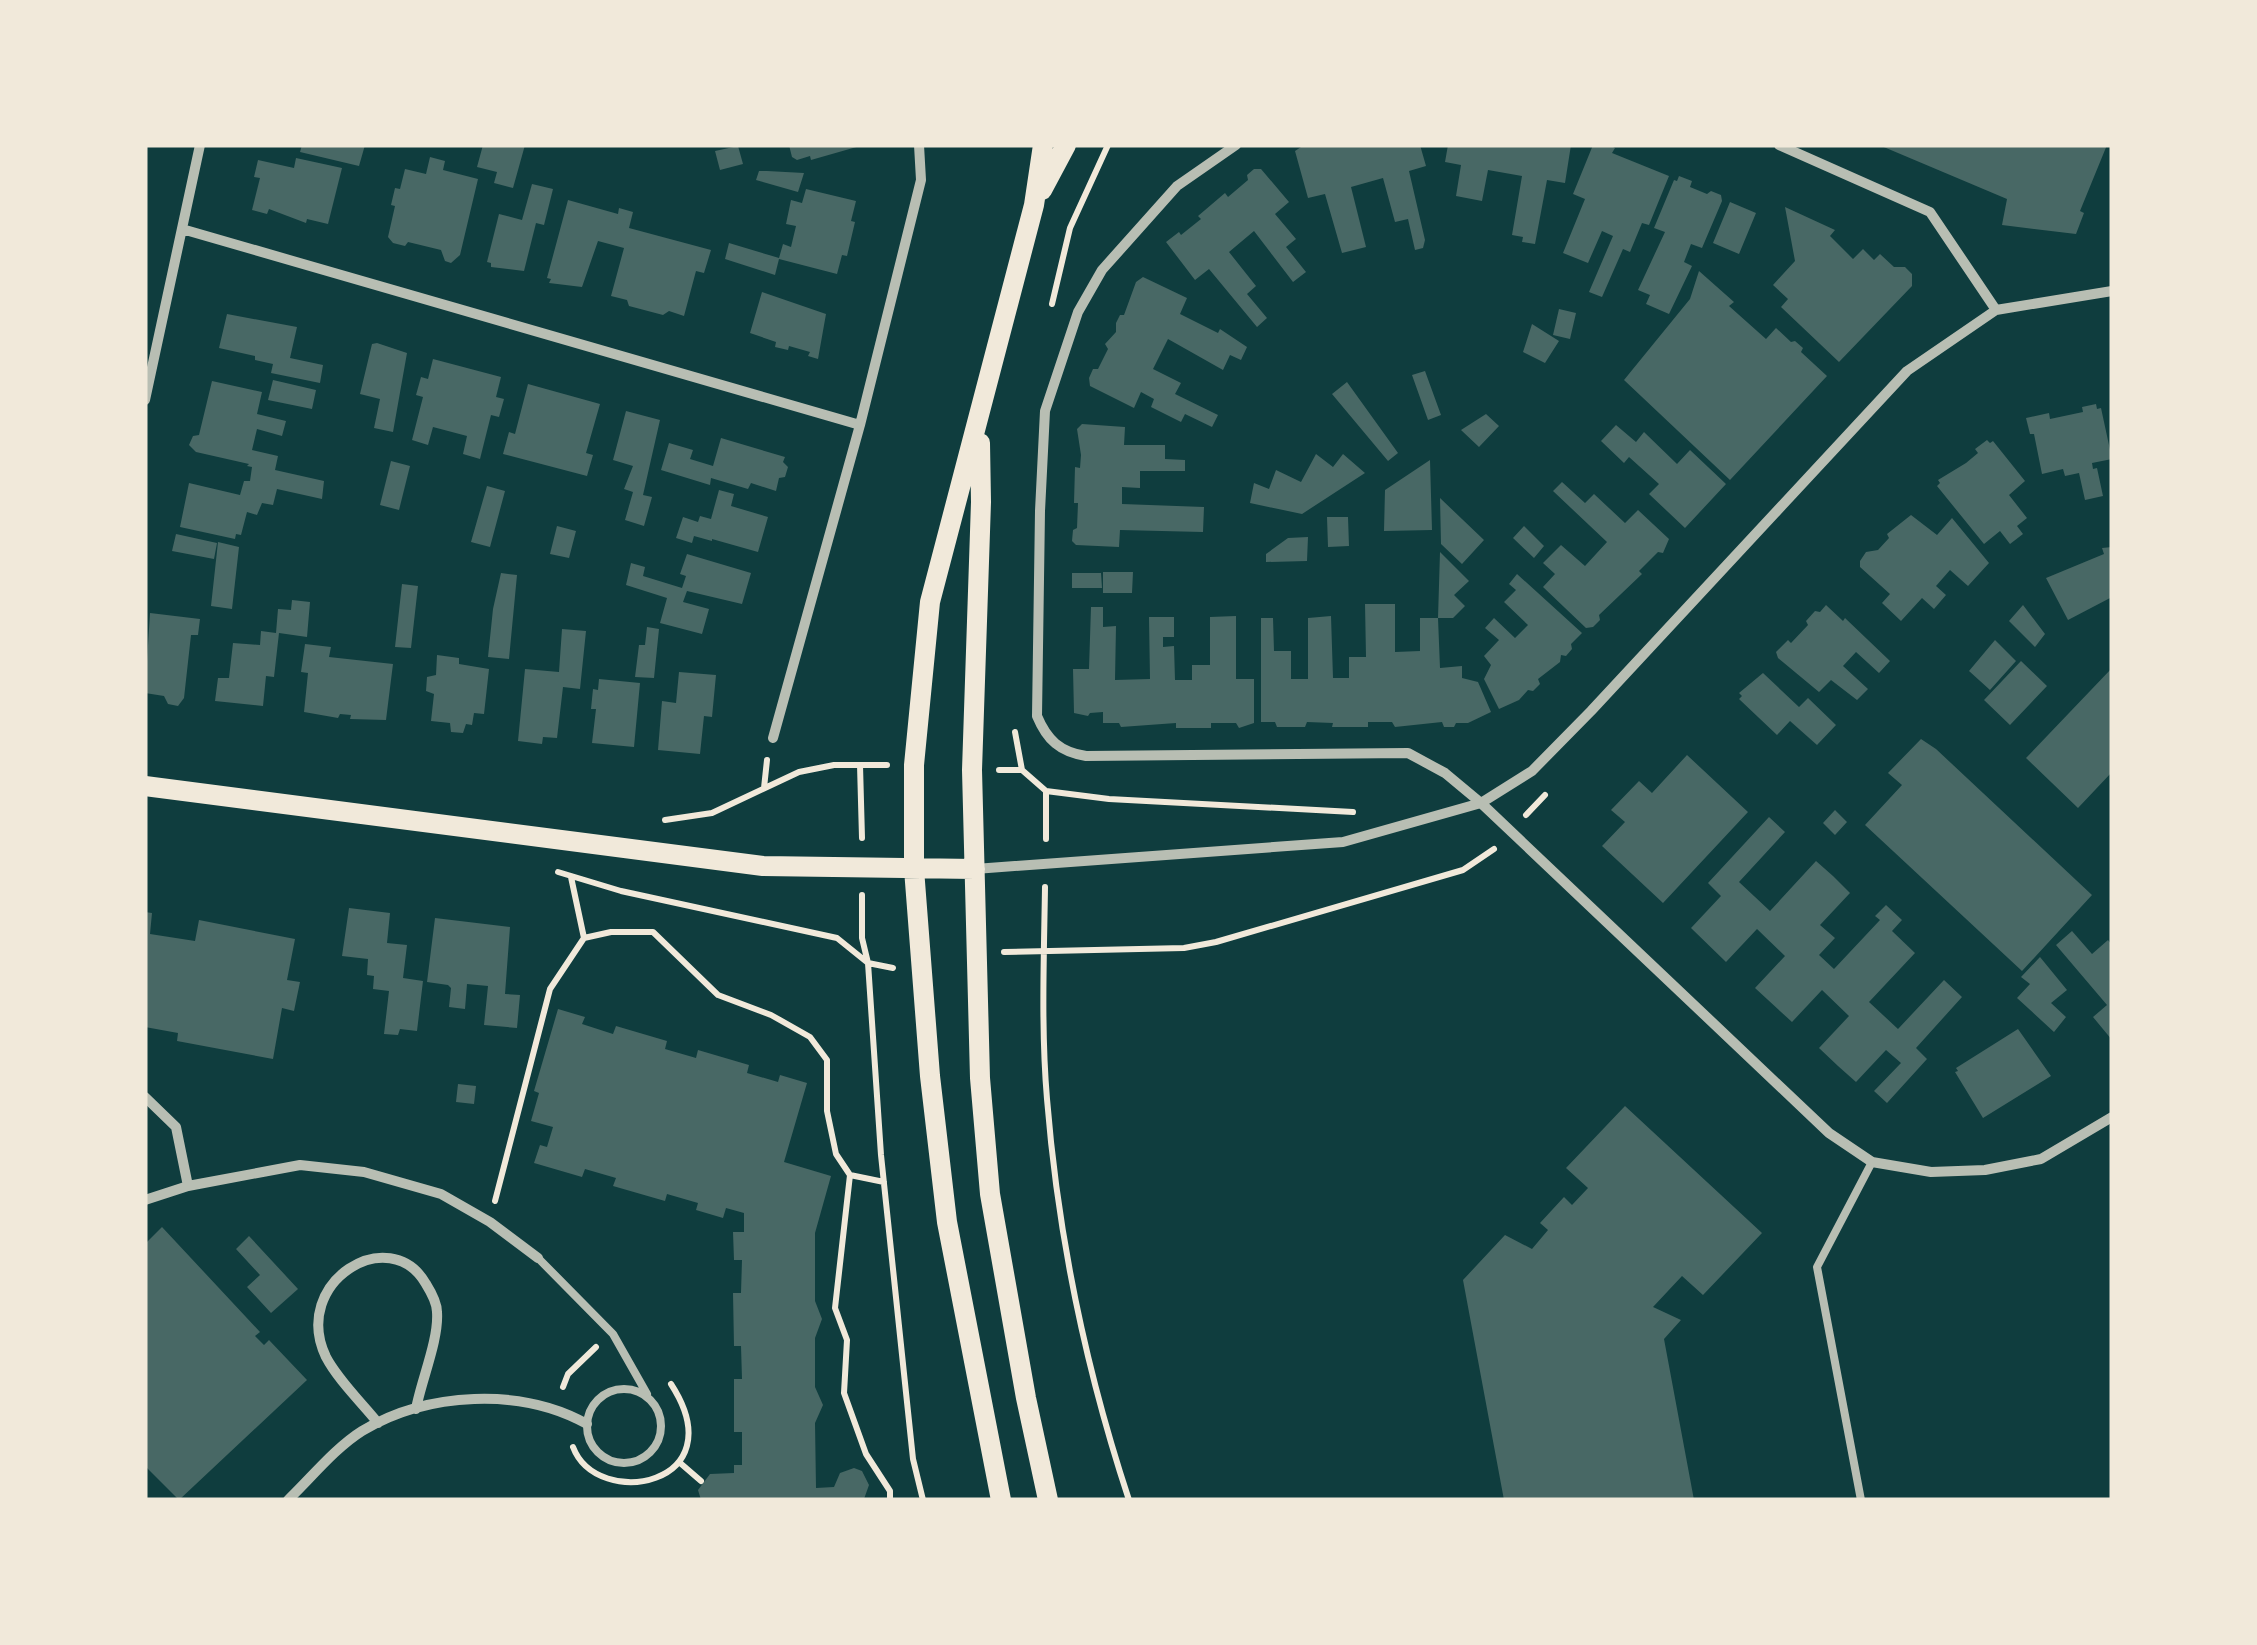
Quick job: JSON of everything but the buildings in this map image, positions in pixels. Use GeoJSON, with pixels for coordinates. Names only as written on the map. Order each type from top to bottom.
{"type":"FeatureCollection","features":[{"type":"Feature","properties":{"kind":"main road"},"geometry":{"type":"LineString","coordinates":[[1001,1500],[947,1222],[930,1076],[914,869],[916,725],[930,602],[1034,205],[1042,145]]}},
{"type":"Feature","properties":{"kind":"main road"},"geometry":{"type":"LineString","coordinates":[[1034,205],[1066,145]]}},
{"type":"Feature","properties":{"kind":"main road"},"geometry":{"type":"LineString","coordinates":[[979,416],[982,502],[972,770],[980,1078],[990,1194],[1019,1364],[1048,1500]]}},
{"type":"Feature","properties":{"kind":"main road"},"geometry":{"type":"LineString","coordinates":[[145,786],[763,866],[976,869]]}},
{"type":"Feature","properties":{"kind":"street"},"geometry":{"type":"LineString","coordinates":[[145,400],[200,145]]}},
{"type":"Feature","properties":{"kind":"street"},"geometry":{"type":"LineString","coordinates":[[773,738],[860,426],[922,180],[919,145]]}},
{"type":"Feature","properties":{"kind":"street"},"geometry":{"type":"LineString","coordinates":[[1236,145],[1177,186],[1102,270],[1078,312],[1045,411],[1036,716],[1046,738],[1086,756],[1408,753],[1445,773],[1481,803],[1829,1133],[1872,1162],[1932,1172],[1985,1170],[2041,1159],[2112,1117]]}},
{"type":"Feature","properties":{"kind":"street"},"geometry":{"type":"LineString","coordinates":[[1779,145],[1930,212],[1996,310]]}},
{"type":"Feature","properties":{"kind":"street"},"geometry":{"type":"LineString","coordinates":[[182,229],[860,426]]}},
{"type":"Feature","properties":{"kind":"street"},"geometry":{"type":"LineString","coordinates":[[976,869],[1344,842],[1481,803],[1532,771],[1563,740],[1907,372],[1996,310],[2112,291]]}},
{"type":"Feature","properties":{"kind":"street"},"geometry":{"type":"LineString","coordinates":[[145,1097],[176,1126],[188,1186]]}},
{"type":"Feature","properties":{"kind":"street"},"geometry":{"type":"LineString","coordinates":[[145,1200],[188,1186],[300,1165],[364,1172],[441,1194],[490,1222],[538,1258]]}},
{"type":"Feature","properties":{"kind":"street"},"geometry":{"type":"LineString","coordinates":[[378,1423],[326,1357],[316,1316],[332,1282],[356,1262],[391,1258],[420,1273],[432,1294],[437,1312],[416,1409]]}},
{"type":"Feature","properties":{"kind":"street"},"geometry":{"type":"LineString","coordinates":[[288,1500],[359,1432],[442,1402],[487,1400],[557,1409],[587,1424]]}},
{"type":"Feature","properties":{"kind":"lane"},"geometry":{"type":"LineString","coordinates":[[1861,1500],[1817,1267],[1872,1162]]}},
{"type":"Feature","properties":{"kind":"lane"},"geometry":{"type":"LineString","coordinates":[[538,1258],[613,1334],[658,1408],[661,1433],[649,1454],[638,1461],[613,1462],[602,1456],[593,1447],[587,1424],[596,1402],[616,1390],[640,1392],[650,1399]]}},
{"type":"Feature","properties":{"kind":"path"},"geometry":{"type":"LineString","coordinates":[[764,789],[799,772],[860,765]]}},
{"type":"Feature","properties":{"kind":"path"},"geometry":{"type":"LineString","coordinates":[[1022,770],[1046,791],[1109,799],[1347,811],[1413,824]]}},
{"type":"Feature","properties":{"kind":"path"},"geometry":{"type":"LineString","coordinates":[[1129,1500],[1078,1315],[1058,1204],[1046,1096],[1044,948],[1152,950],[1216,942],[1463,870],[1487,856],[1511,831]]}},
{"type":"Feature","properties":{"kind":"path"},"geometry":{"type":"LineString","coordinates":[[553,870],[621,892],[837,938],[868,963],[884,1182],[913,1459],[923,1500]]}},
{"type":"Feature","properties":{"kind":"path"},"geometry":{"type":"LineString","coordinates":[[571,877],[584,938]]}},
{"type":"Feature","properties":{"kind":"path"},"geometry":{"type":"LineString","coordinates":[[490,1222],[550,990],[584,938],[611,932],[652,932],[718,995],[771,1015],[810,1037],[827,1060],[830,1126],[836,1154],[850,1175],[835,1308],[847,1340],[844,1392],[866,1454],[890,1490],[890,1500]]}},
{"type":"Feature","properties":{"kind":"path"},"geometry":{"type":"LineString","coordinates":[[850,1175],[884,1182]]}},
{"type":"Feature","properties":{"kind":"path"},"geometry":{"type":"LineString","coordinates":[[557,1409],[568,1374],[613,1334]]}},
{"type":"Feature","properties":{"kind":"path"},"geometry":{"type":"LineString","coordinates":[[572,1416],[572,1442],[577,1457],[593,1473],[632,1483],[669,1472],[691,1438],[688,1414],[661,1371]]}},
{"type":"Feature","properties":{"kind":"path"},"geometry":{"type":"LineString","coordinates":[[679,1462],[701,1480]]}}]}
